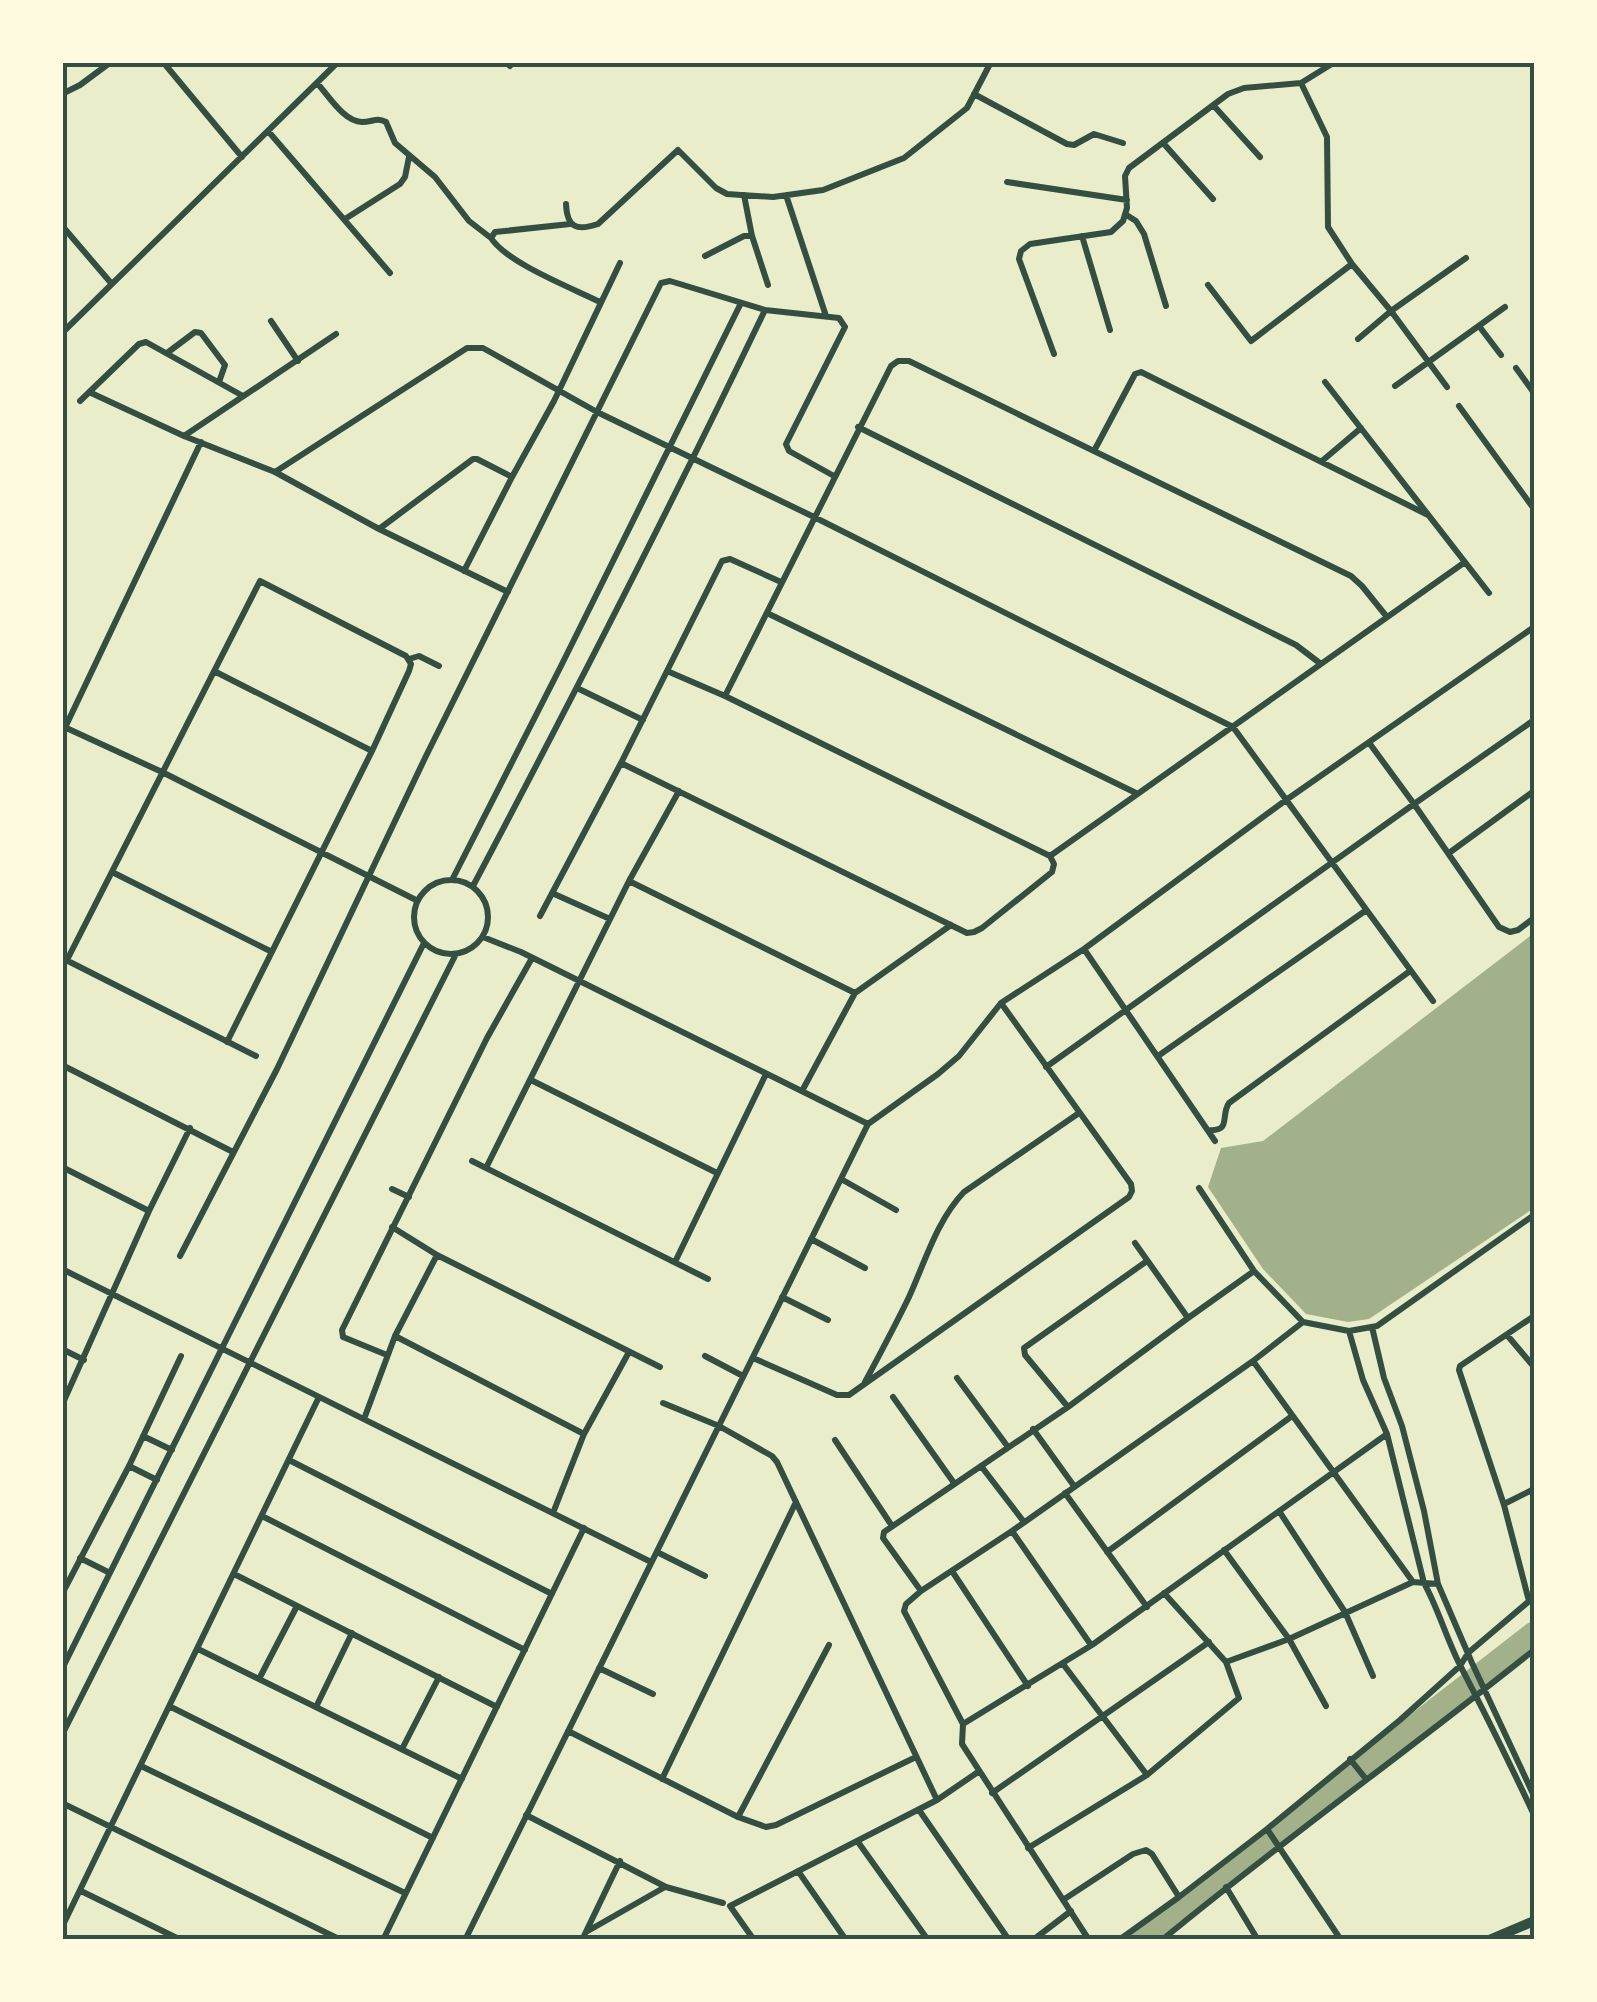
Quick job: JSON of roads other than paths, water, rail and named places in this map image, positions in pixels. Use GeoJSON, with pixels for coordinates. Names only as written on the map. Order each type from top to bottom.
{"type":"FeatureCollection","features":[{"type":"Feature","properties":{"kind":"main road"},"geometry":{"type":"LineString","coordinates":[[1489,1940],[1534,1920]]}},
{"type":"Feature","properties":{"kind":"street"},"geometry":{"type":"LineString","coordinates":[[62,94],[112,62]]}},
{"type":"Feature","properties":{"kind":"street"},"geometry":{"type":"LineString","coordinates":[[164,62],[240,155]]}},
{"type":"Feature","properties":{"kind":"street"},"geometry":{"type":"LineString","coordinates":[[62,333],[338,62]]}},
{"type":"Feature","properties":{"kind":"street"},"geometry":{"type":"LineString","coordinates":[[566,204],[566,215],[577,228],[598,224],[678,150],[726,194],[774,198],[823,190],[904,158],[963,113],[990,62]]}},
{"type":"Feature","properties":{"kind":"street"},"geometry":{"type":"LineString","coordinates":[[1054,354],[1019,259],[1021,251],[1030,244],[1111,232],[1124,221],[1125,176],[1129,168],[1228,94],[1244,88],[1301,83],[1335,62]]}},
{"type":"Feature","properties":{"kind":"street"},"geometry":{"type":"LineString","coordinates":[[316,83],[347,116],[356,121],[378,118],[386,122],[395,143],[435,176],[475,228],[491,238],[492,243],[514,259],[600,302]]}},
{"type":"Feature","properties":{"kind":"street"},"geometry":{"type":"LineString","coordinates":[[1301,83],[1327,137],[1328,227],[1447,387]]}},
{"type":"Feature","properties":{"kind":"street"},"geometry":{"type":"LineString","coordinates":[[974,94],[1068,144],[1094,134],[1124,143]]}},
{"type":"Feature","properties":{"kind":"street"},"geometry":{"type":"LineString","coordinates":[[1214,106],[1260,157]]}},
{"type":"Feature","properties":{"kind":"street"},"geometry":{"type":"LineString","coordinates":[[268,131],[390,273]]}},
{"type":"Feature","properties":{"kind":"street"},"geometry":{"type":"LineString","coordinates":[[1164,144],[1213,199]]}},
{"type":"Feature","properties":{"kind":"street"},"geometry":{"type":"LineString","coordinates":[[345,219],[400,184],[409,156]]}},
{"type":"Feature","properties":{"kind":"street"},"geometry":{"type":"LineString","coordinates":[[1007,182],[1126,200]]}},
{"type":"Feature","properties":{"kind":"street"},"geometry":{"type":"LineString","coordinates":[[744,195],[768,285]]}},
{"type":"Feature","properties":{"kind":"street"},"geometry":{"type":"LineString","coordinates":[[786,196],[826,316]]}},
{"type":"Feature","properties":{"kind":"street"},"geometry":{"type":"LineString","coordinates":[[1125,214],[1144,234],[1166,306]]}},
{"type":"Feature","properties":{"kind":"street"},"geometry":{"type":"LineString","coordinates":[[491,238],[495,232],[572,224]]}},
{"type":"Feature","properties":{"kind":"street"},"geometry":{"type":"LineString","coordinates":[[64,228],[111,284]]}},
{"type":"Feature","properties":{"kind":"street"},"geometry":{"type":"LineString","coordinates":[[705,256],[744,236],[752,236]]}},
{"type":"Feature","properties":{"kind":"street"},"geometry":{"type":"LineString","coordinates":[[1082,236],[1110,330]]}},
{"type":"Feature","properties":{"kind":"street"},"geometry":{"type":"LineString","coordinates":[[1358,339],[1466,258]]}},
{"type":"Feature","properties":{"kind":"street"},"geometry":{"type":"LineString","coordinates":[[464,571],[620,263]]}},
{"type":"Feature","properties":{"kind":"street"},"geometry":{"type":"LineString","coordinates":[[1208,286],[1251,340],[1352,264]]}},
{"type":"Feature","properties":{"kind":"street"},"geometry":{"type":"LineString","coordinates":[[180,1256],[277,1068],[661,283],[670,281],[765,310],[840,318],[845,327],[786,444],[790,451],[834,476]]}},
{"type":"Feature","properties":{"kind":"street"},"geometry":{"type":"LineString","coordinates":[[453,878],[741,302]]}},
{"type":"Feature","properties":{"kind":"street"},"geometry":{"type":"LineString","coordinates":[[1395,386],[1504,307]]}},
{"type":"Feature","properties":{"kind":"street"},"geometry":{"type":"LineString","coordinates":[[473,886],[694,458],[765,310]]}},
{"type":"Feature","properties":{"kind":"street"},"geometry":{"type":"LineString","coordinates":[[271,322],[298,361]]}},
{"type":"Feature","properties":{"kind":"street"},"geometry":{"type":"LineString","coordinates":[[1478,326],[1501,355]]}},
{"type":"Feature","properties":{"kind":"street"},"geometry":{"type":"LineString","coordinates":[[167,353],[196,332],[201,333],[226,365],[219,382]]}},
{"type":"Feature","properties":{"kind":"street"},"geometry":{"type":"LineString","coordinates":[[184,436],[336,334]]}},
{"type":"Feature","properties":{"kind":"street"},"geometry":{"type":"LineString","coordinates":[[80,401],[140,344],[149,342],[243,396]]}},
{"type":"Feature","properties":{"kind":"street"},"geometry":{"type":"LineString","coordinates":[[275,472],[467,348],[483,348],[597,412],[1233,727],[1433,1001]]}},
{"type":"Feature","properties":{"kind":"street"},"geometry":{"type":"LineString","coordinates":[[726,696],[858,427],[891,366],[898,361],[909,361],[1351,576],[1387,617]]}},
{"type":"Feature","properties":{"kind":"street"},"geometry":{"type":"LineString","coordinates":[[1516,368],[1534,393]]}},
{"type":"Feature","properties":{"kind":"street"},"geometry":{"type":"LineString","coordinates":[[1094,451],[1135,374],[1141,372],[1428,516]]}},
{"type":"Feature","properties":{"kind":"street"},"geometry":{"type":"LineString","coordinates":[[1325,382],[1489,593]]}},
{"type":"Feature","properties":{"kind":"street"},"geometry":{"type":"LineString","coordinates":[[89,392],[275,472],[379,529],[508,592]]}},
{"type":"Feature","properties":{"kind":"street"},"geometry":{"type":"LineString","coordinates":[[1459,406],[1534,509]]}},
{"type":"Feature","properties":{"kind":"street"},"geometry":{"type":"LineString","coordinates":[[858,427],[1296,645],[1321,664]]}},
{"type":"Feature","properties":{"kind":"street"},"geometry":{"type":"LineString","coordinates":[[1322,461],[1361,428]]}},
{"type":"Feature","properties":{"kind":"street"},"geometry":{"type":"LineString","coordinates":[[201,442],[64,729],[162,772],[416,900]]}},
{"type":"Feature","properties":{"kind":"street"},"geometry":{"type":"LineString","coordinates":[[379,529],[472,459],[512,477]]}},
{"type":"Feature","properties":{"kind":"street"},"geometry":{"type":"LineString","coordinates":[[540,916],[722,561],[730,559],[781,582]]}},
{"type":"Feature","properties":{"kind":"street"},"geometry":{"type":"LineString","coordinates":[[1050,856],[1465,562]]}},
{"type":"Feature","properties":{"kind":"street"},"geometry":{"type":"LineString","coordinates":[[256,1056],[65,959],[260,581],[410,659],[419,656],[440,666]]}},
{"type":"Feature","properties":{"kind":"street"},"geometry":{"type":"LineString","coordinates":[[767,613],[1136,793]]}},
{"type":"Feature","properties":{"kind":"street"},"geometry":{"type":"LineString","coordinates":[[464,1940],[868,1124],[958,1056],[1001,1003],[1534,627]]}},
{"type":"Feature","properties":{"kind":"street"},"geometry":{"type":"LineString","coordinates":[[226,1042],[372,751],[410,671],[410,659]]}},
{"type":"Feature","properties":{"kind":"street"},"geometry":{"type":"LineString","coordinates":[[214,671],[372,751]]}},
{"type":"Feature","properties":{"kind":"street"},"geometry":{"type":"LineString","coordinates":[[621,764],[968,933],[982,928],[1052,872],[1050,856],[668,671]]}},
{"type":"Feature","properties":{"kind":"street"},"geometry":{"type":"LineString","coordinates":[[577,688],[643,720]]}},
{"type":"Feature","properties":{"kind":"street"},"geometry":{"type":"LineString","coordinates":[[1046,1067],[1534,720]]}},
{"type":"Feature","properties":{"kind":"street"},"geometry":{"type":"LineString","coordinates":[[1370,744],[1504,931],[1518,930],[1534,918]]}},
{"type":"Feature","properties":{"kind":"street"},"geometry":{"type":"LineString","coordinates":[[486,1168],[628,881],[679,792]]}},
{"type":"Feature","properties":{"kind":"street"},"geometry":{"type":"LineString","coordinates":[[1449,853],[1534,792]]}},
{"type":"Feature","properties":{"kind":"street"},"geometry":{"type":"LineString","coordinates":[[112,872],[272,952]]}},
{"type":"Feature","properties":{"kind":"street"},"geometry":{"type":"LineString","coordinates":[[453,878],[473,886],[485,900],[489,919],[482,937],[471,948],[456,954],[439,952],[424,943],[413,915],[416,900],[431,884],[453,878]]}},
{"type":"Feature","properties":{"kind":"street"},"geometry":{"type":"LineString","coordinates":[[628,881],[854,993]]}},
{"type":"Feature","properties":{"kind":"street"},"geometry":{"type":"LineString","coordinates":[[552,893],[610,919]]}},
{"type":"Feature","properties":{"kind":"street"},"geometry":{"type":"LineString","coordinates":[[1158,1056],[1366,911]]}},
{"type":"Feature","properties":{"kind":"street"},"geometry":{"type":"LineString","coordinates":[[802,1092],[854,993],[952,925]]}},
{"type":"Feature","properties":{"kind":"street"},"geometry":{"type":"LineString","coordinates":[[482,937],[868,1124]]}},
{"type":"Feature","properties":{"kind":"street"},"geometry":{"type":"LineString","coordinates":[[62,1669],[424,943]]}},
{"type":"Feature","properties":{"kind":"street"},"geometry":{"type":"LineString","coordinates":[[1084,948],[1215,1141]]}},
{"type":"Feature","properties":{"kind":"street"},"geometry":{"type":"LineString","coordinates":[[62,1735],[456,954]]}},
{"type":"Feature","properties":{"kind":"street"},"geometry":{"type":"LineString","coordinates":[[387,1355],[343,1337],[342,1332],[487,1038],[532,958]]}},
{"type":"Feature","properties":{"kind":"street"},"geometry":{"type":"LineString","coordinates":[[1208,1130],[1223,1127],[1224,1110],[1229,1103],[1410,971]]}},
{"type":"Feature","properties":{"kind":"street"},"geometry":{"type":"LineString","coordinates":[[752,1358],[841,1396],[849,1395],[1128,1197],[1131,1184],[1001,1003]]}},
{"type":"Feature","properties":{"kind":"street"},"geometry":{"type":"LineString","coordinates":[[62,1066],[233,1152]]}},
{"type":"Feature","properties":{"kind":"street"},"geometry":{"type":"LineString","coordinates":[[675,1262],[766,1074]]}},
{"type":"Feature","properties":{"kind":"street"},"geometry":{"type":"LineString","coordinates":[[530,1080],[718,1174]]}},
{"type":"Feature","properties":{"kind":"street"},"geometry":{"type":"LineString","coordinates":[[865,1384],[956,1201],[1079,1112]]}},
{"type":"Feature","properties":{"kind":"street"},"geometry":{"type":"LineString","coordinates":[[62,1405],[190,1128]]}},
{"type":"Feature","properties":{"kind":"street"},"geometry":{"type":"LineString","coordinates":[[472,1161],[708,1279]]}},
{"type":"Feature","properties":{"kind":"street"},"geometry":{"type":"LineString","coordinates":[[62,1167],[149,1211]]}},
{"type":"Feature","properties":{"kind":"street"},"geometry":{"type":"LineString","coordinates":[[840,1180],[896,1210]]}},
{"type":"Feature","properties":{"kind":"street"},"geometry":{"type":"LineString","coordinates":[[1199,1188],[1254,1272],[1303,1322],[1348,1330],[1374,1326],[1534,1215]]}},
{"type":"Feature","properties":{"kind":"street"},"geometry":{"type":"LineString","coordinates":[[392,1189],[409,1197]]}},
{"type":"Feature","properties":{"kind":"street"},"geometry":{"type":"LineString","coordinates":[[392,1227],[437,1255],[660,1367]]}},
{"type":"Feature","properties":{"kind":"street"},"geometry":{"type":"LineString","coordinates":[[811,1239],[865,1268]]}},
{"type":"Feature","properties":{"kind":"street"},"geometry":{"type":"LineString","coordinates":[[1135,1243],[1188,1318]]}},
{"type":"Feature","properties":{"kind":"street"},"geometry":{"type":"LineString","coordinates":[[364,1419],[395,1336],[437,1255]]}},
{"type":"Feature","properties":{"kind":"street"},"geometry":{"type":"LineString","coordinates":[[1068,1407],[1025,1355],[1024,1348],[1148,1261]]}},
{"type":"Feature","properties":{"kind":"street"},"geometry":{"type":"LineString","coordinates":[[62,1269],[652,1562]]}},
{"type":"Feature","properties":{"kind":"street"},"geometry":{"type":"LineString","coordinates":[[921,1591],[883,1538],[884,1532],[1068,1407],[1254,1272]]}},
{"type":"Feature","properties":{"kind":"street"},"geometry":{"type":"LineString","coordinates":[[782,1297],[828,1320]]}},
{"type":"Feature","properties":{"kind":"street"},"geometry":{"type":"LineString","coordinates":[[1119,1940],[1268,1830],[1462,1669],[1468,1654],[1532,1599],[1459,1370],[1534,1316]]}},
{"type":"Feature","properties":{"kind":"street"},"geometry":{"type":"LineString","coordinates":[[1089,1940],[962,1744],[963,1724],[904,1611],[906,1604],[1303,1322]]}},
{"type":"Feature","properties":{"kind":"street"},"geometry":{"type":"LineString","coordinates":[[1374,1326],[1384,1378],[1402,1426],[1424,1511],[1438,1584],[1534,1796]]}},
{"type":"Feature","properties":{"kind":"street"},"geometry":{"type":"LineString","coordinates":[[1348,1330],[1362,1380],[1386,1434],[1424,1583],[1534,1815]]}},
{"type":"Feature","properties":{"kind":"street"},"geometry":{"type":"LineString","coordinates":[[1508,1334],[1534,1367]]}},
{"type":"Feature","properties":{"kind":"street"},"geometry":{"type":"LineString","coordinates":[[395,1336],[584,1434]]}},
{"type":"Feature","properties":{"kind":"street"},"geometry":{"type":"LineString","coordinates":[[62,1349],[84,1360]]}},
{"type":"Feature","properties":{"kind":"street"},"geometry":{"type":"LineString","coordinates":[[553,1513],[584,1434],[629,1352]]}},
{"type":"Feature","properties":{"kind":"street"},"geometry":{"type":"LineString","coordinates":[[62,1594],[181,1356]]}},
{"type":"Feature","properties":{"kind":"street"},"geometry":{"type":"LineString","coordinates":[[705,1356],[743,1376]]}},
{"type":"Feature","properties":{"kind":"street"},"geometry":{"type":"LineString","coordinates":[[1253,1361],[1413,1582]]}},
{"type":"Feature","properties":{"kind":"street"},"geometry":{"type":"LineString","coordinates":[[958,1378],[1008,1447]]}},
{"type":"Feature","properties":{"kind":"street"},"geometry":{"type":"LineString","coordinates":[[62,1926],[319,1396]]}},
{"type":"Feature","properties":{"kind":"street"},"geometry":{"type":"LineString","coordinates":[[893,1397],[954,1483]]}},
{"type":"Feature","properties":{"kind":"street"},"geometry":{"type":"LineString","coordinates":[[663,1404],[718,1426],[772,1456],[779,1464],[937,1800]]}},
{"type":"Feature","properties":{"kind":"street"},"geometry":{"type":"LineString","coordinates":[[1107,1552],[1292,1416]]}},
{"type":"Feature","properties":{"kind":"street"},"geometry":{"type":"LineString","coordinates":[[1033,1429],[1074,1486]]}},
{"type":"Feature","properties":{"kind":"street"},"geometry":{"type":"LineString","coordinates":[[963,1724],[1092,1645],[1386,1434]]}},
{"type":"Feature","properties":{"kind":"street"},"geometry":{"type":"LineString","coordinates":[[142,1436],[172,1450]]}},
{"type":"Feature","properties":{"kind":"street"},"geometry":{"type":"LineString","coordinates":[[835,1440],[892,1526]]}},
{"type":"Feature","properties":{"kind":"street"},"geometry":{"type":"LineString","coordinates":[[289,1460],[552,1594]]}},
{"type":"Feature","properties":{"kind":"street"},"geometry":{"type":"LineString","coordinates":[[129,1466],[157,1480]]}},
{"type":"Feature","properties":{"kind":"street"},"geometry":{"type":"LineString","coordinates":[[981,1466],[1024,1522]]}},
{"type":"Feature","properties":{"kind":"street"},"geometry":{"type":"LineString","coordinates":[[1504,1504],[1534,1489]]}},
{"type":"Feature","properties":{"kind":"street"},"geometry":{"type":"LineString","coordinates":[[1065,1493],[1147,1606]]}},
{"type":"Feature","properties":{"kind":"street"},"geometry":{"type":"LineString","coordinates":[[662,1779],[796,1502]]}},
{"type":"Feature","properties":{"kind":"street"},"geometry":{"type":"LineString","coordinates":[[1279,1510],[1345,1612],[1373,1676]]}},
{"type":"Feature","properties":{"kind":"street"},"geometry":{"type":"LineString","coordinates":[[262,1516],[525,1650]]}},
{"type":"Feature","properties":{"kind":"street"},"geometry":{"type":"LineString","coordinates":[[383,1940],[584,1528]]}},
{"type":"Feature","properties":{"kind":"street"},"geometry":{"type":"LineString","coordinates":[[1012,1531],[1092,1645]]}},
{"type":"Feature","properties":{"kind":"street"},"geometry":{"type":"LineString","coordinates":[[1224,1550],[1289,1639],[1326,1706]]}},
{"type":"Feature","properties":{"kind":"street"},"geometry":{"type":"LineString","coordinates":[[656,1552],[704,1576]]}},
{"type":"Feature","properties":{"kind":"street"},"geometry":{"type":"LineString","coordinates":[[80,1558],[110,1573]]}},
{"type":"Feature","properties":{"kind":"street"},"geometry":{"type":"LineString","coordinates":[[952,1571],[1028,1686]]}},
{"type":"Feature","properties":{"kind":"street"},"geometry":{"type":"LineString","coordinates":[[234,1574],[497,1707]]}},
{"type":"Feature","properties":{"kind":"street"},"geometry":{"type":"LineString","coordinates":[[1226,1662],[1289,1639],[1413,1582],[1438,1584]]}},
{"type":"Feature","properties":{"kind":"street"},"geometry":{"type":"LineString","coordinates":[[1028,1848],[1147,1775],[1239,1700],[1226,1662],[1164,1593]]}},
{"type":"Feature","properties":{"kind":"street"},"geometry":{"type":"LineString","coordinates":[[260,1679],[298,1606]]}},
{"type":"Feature","properties":{"kind":"street"},"geometry":{"type":"LineString","coordinates":[[316,1707],[352,1633]]}},
{"type":"Feature","properties":{"kind":"street"},"geometry":{"type":"LineString","coordinates":[[992,1792],[1209,1642]]}},
{"type":"Feature","properties":{"kind":"street"},"geometry":{"type":"LineString","coordinates":[[738,1817],[829,1645]]}},
{"type":"Feature","properties":{"kind":"street"},"geometry":{"type":"LineString","coordinates":[[62,1646],[72,1650]]}},
{"type":"Feature","properties":{"kind":"street"},"geometry":{"type":"LineString","coordinates":[[198,1649],[462,1778]]}},
{"type":"Feature","properties":{"kind":"street"},"geometry":{"type":"LineString","coordinates":[[1162,1940],[1365,1777],[1534,1650]]}},
{"type":"Feature","properties":{"kind":"street"},"geometry":{"type":"LineString","coordinates":[[1063,1664],[1147,1775]]}},
{"type":"Feature","properties":{"kind":"street"},"geometry":{"type":"LineString","coordinates":[[599,1668],[653,1694]]}},
{"type":"Feature","properties":{"kind":"street"},"geometry":{"type":"LineString","coordinates":[[402,1750],[439,1678]]}},
{"type":"Feature","properties":{"kind":"street"},"geometry":{"type":"LineString","coordinates":[[170,1707],[433,1838]]}},
{"type":"Feature","properties":{"kind":"street"},"geometry":{"type":"LineString","coordinates":[[568,1731],[738,1817],[766,1827],[916,1758]]}},
{"type":"Feature","properties":{"kind":"street"},"geometry":{"type":"LineString","coordinates":[[1351,1760],[1365,1777]]}},
{"type":"Feature","properties":{"kind":"street"},"geometry":{"type":"LineString","coordinates":[[140,1766],[406,1893]]}},
{"type":"Feature","properties":{"kind":"street"},"geometry":{"type":"LineString","coordinates":[[754,1940],[730,1906],[919,1810],[978,1772]]}},
{"type":"Feature","properties":{"kind":"street"},"geometry":{"type":"LineString","coordinates":[[62,1803],[341,1940]]}},
{"type":"Feature","properties":{"kind":"street"},"geometry":{"type":"LineString","coordinates":[[919,1810],[1010,1940]]}},
{"type":"Feature","properties":{"kind":"street"},"geometry":{"type":"LineString","coordinates":[[526,1815],[666,1887],[722,1904]]}},
{"type":"Feature","properties":{"kind":"street"},"geometry":{"type":"LineString","coordinates":[[1268,1830],[1341,1940]]}},
{"type":"Feature","properties":{"kind":"street"},"geometry":{"type":"LineString","coordinates":[[858,1842],[928,1940]]}},
{"type":"Feature","properties":{"kind":"street"},"geometry":{"type":"LineString","coordinates":[[1063,1900],[1133,1854],[1146,1850],[1178,1897]]}},
{"type":"Feature","properties":{"kind":"street"},"geometry":{"type":"LineString","coordinates":[[584,1936],[620,1861]]}},
{"type":"Feature","properties":{"kind":"street"},"geometry":{"type":"LineString","coordinates":[[798,1870],[846,1940]]}},
{"type":"Feature","properties":{"kind":"street"},"geometry":{"type":"LineString","coordinates":[[584,1936],[666,1887]]}},
{"type":"Feature","properties":{"kind":"street"},"geometry":{"type":"LineString","coordinates":[[1226,1887],[1258,1940]]}},
{"type":"Feature","properties":{"kind":"street"},"geometry":{"type":"LineString","coordinates":[[81,1890],[181,1940]]}},
{"type":"Feature","properties":{"kind":"street"},"geometry":{"type":"LineString","coordinates":[[1033,1940],[1071,1912]]}},
{"type":"Feature","properties":{"kind":"waterway"},"geometry":{"type":"LineString","coordinates":[[1141,1940],[1534,1634]]}}]}
